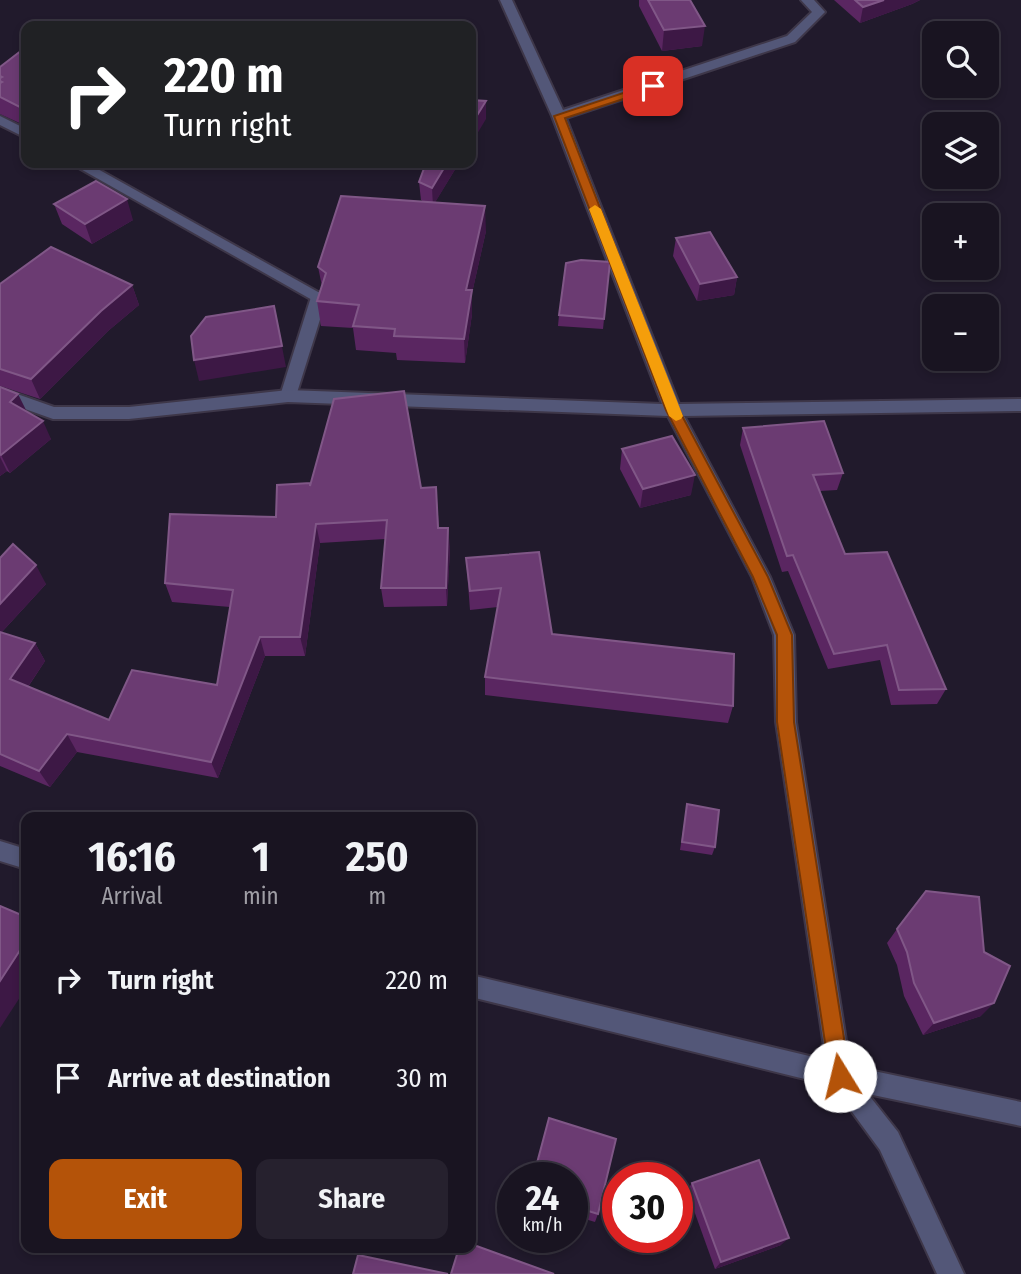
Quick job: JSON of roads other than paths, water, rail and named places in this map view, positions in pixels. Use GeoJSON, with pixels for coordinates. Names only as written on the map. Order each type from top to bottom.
{"type":"FeatureCollection","features":[{"type":"Feature","properties":{"kind":"street"},"geometry":{"type":"LineString","coordinates":[[506,0],[559,116],[673,410],[761,577],[785,635],[786,722],[840,1076],[889,1141],[951,1274]]}},
{"type":"Feature","properties":{"kind":"street"},"geometry":{"type":"LineString","coordinates":[[559,116],[791,39],[819,12],[807,0]]}},
{"type":"Feature","properties":{"kind":"street"},"geometry":{"type":"LineString","coordinates":[[0,120],[21,131]]}},
{"type":"Feature","properties":{"kind":"street"},"geometry":{"type":"LineString","coordinates":[[86,168],[319,297],[288,396]]}},
{"type":"Feature","properties":{"kind":"street"},"geometry":{"type":"LineString","coordinates":[[0,394],[53,413],[129,413],[288,396],[673,410],[1021,405]]}},
{"type":"Feature","properties":{"kind":"street"},"geometry":{"type":"LineString","coordinates":[[0,851],[21,857]]}},
{"type":"Feature","properties":{"kind":"street"},"geometry":{"type":"LineString","coordinates":[[476,987],[840,1076],[1021,1114]]}}]}
